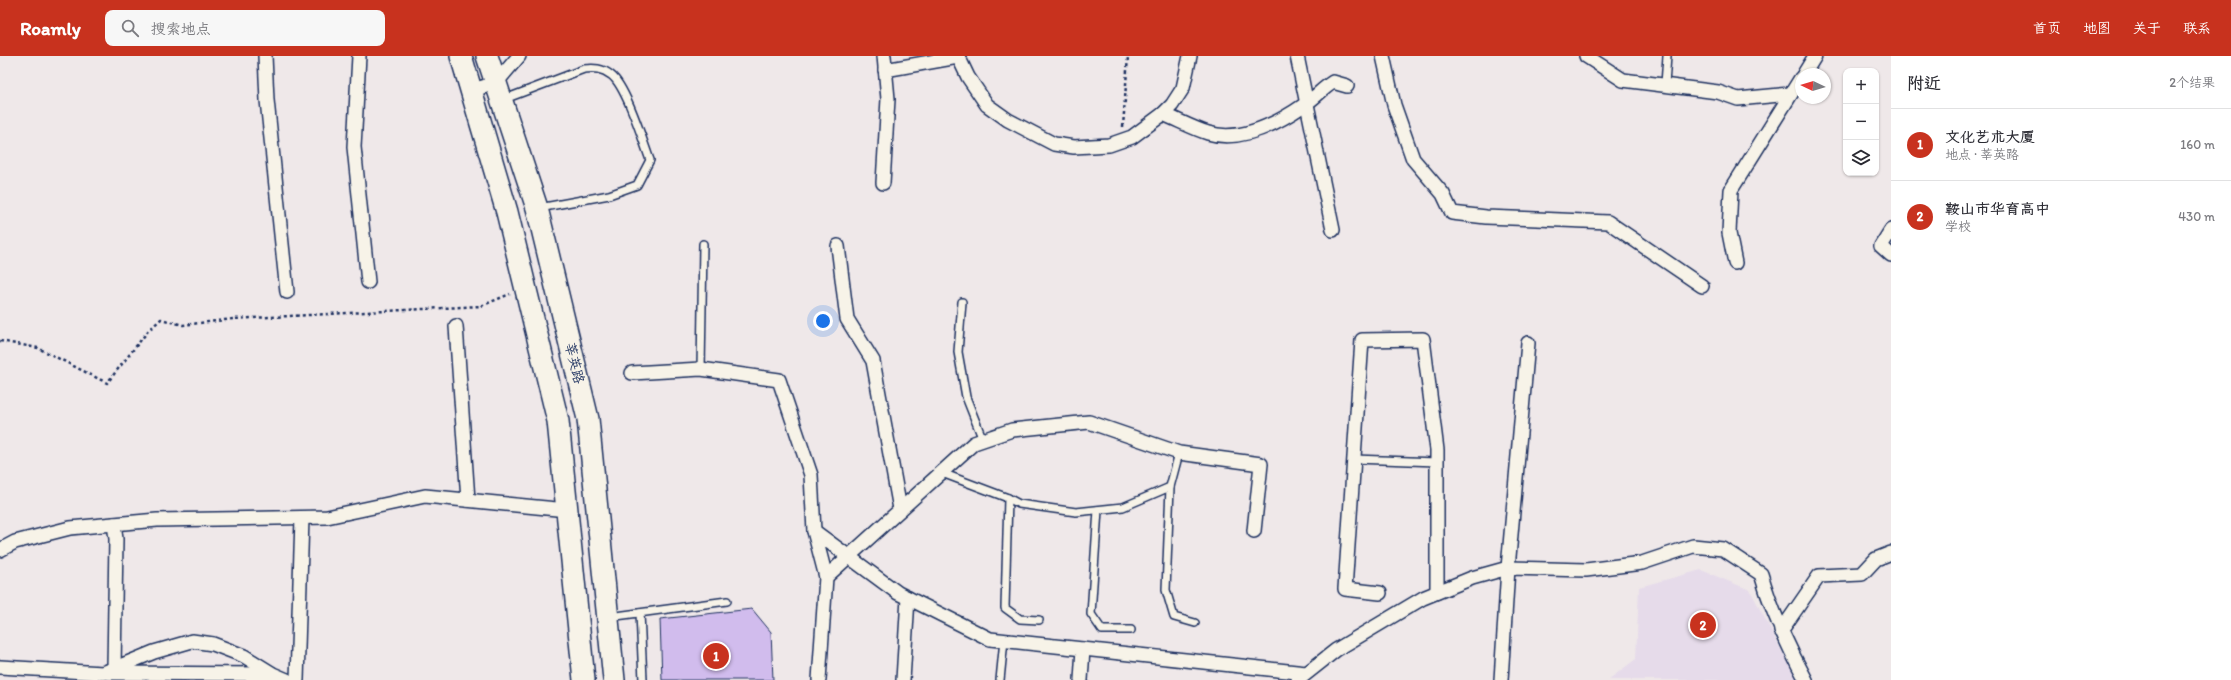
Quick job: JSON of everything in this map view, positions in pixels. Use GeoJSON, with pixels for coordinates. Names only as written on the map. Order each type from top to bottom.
{"type":"FeatureCollection","features":[{"type":"Feature","properties":{"kind":"main road"},"geometry":{"type":"LineString","coordinates":[[461,56],[473,90],[507,212],[558,421],[584,680]]}},
{"type":"Feature","properties":{"kind":"main road","name":"莘英路"},"geometry":{"type":"LineString","coordinates":[[487,56],[537,208],[588,419],[614,680]]}},
{"type":"Feature","properties":{"kind":"street"},"geometry":{"type":"LineString","coordinates":[[265,56],[267,100],[287,292]]}},
{"type":"Feature","properties":{"kind":"street"},"geometry":{"type":"LineString","coordinates":[[359,56],[354,147],[368,282]]}},
{"type":"Feature","properties":{"kind":"street"},"geometry":{"type":"LineString","coordinates":[[473,90],[499,92],[519,56]]}},
{"type":"Feature","properties":{"kind":"street"},"geometry":{"type":"LineString","coordinates":[[883,183],[888,99],[884,56]]}},
{"type":"Feature","properties":{"kind":"street"},"geometry":{"type":"LineString","coordinates":[[885,70],[958,56],[968,78],[987,104],[1008,120],[1054,144],[1074,147],[1109,145],[1122,141],[1132,137],[1163,114],[1172,105],[1182,88],[1190,56]]}},
{"type":"Feature","properties":{"kind":"street"},"geometry":{"type":"LineString","coordinates":[[1297,56],[1333,230]]}},
{"type":"Feature","properties":{"kind":"street"},"geometry":{"type":"LineString","coordinates":[[1383,56],[1394,105],[1413,159],[1443,194],[1452,213],[1486,217],[1608,222],[1702,286]]}},
{"type":"Feature","properties":{"kind":"street"},"geometry":{"type":"LineString","coordinates":[[1586,56],[1623,80],[1665,84],[1718,92],[1738,99],[1790,94]]}},
{"type":"Feature","properties":{"kind":"street"},"geometry":{"type":"LineString","coordinates":[[1808,68],[1816,56]]}},
{"type":"Feature","properties":{"kind":"street"},"geometry":{"type":"LineString","coordinates":[[1163,114],[1208,133],[1225,136],[1240,135],[1275,123],[1306,104],[1322,89],[1333,82],[1347,86]]}},
{"type":"Feature","properties":{"kind":"street"},"geometry":{"type":"LineString","coordinates":[[1735,263],[1729,233],[1731,190],[1795,87]]}},
{"type":"Feature","properties":{"kind":"street"},"geometry":{"type":"LineString","coordinates":[[1891,230],[1881,246],[1891,255]]}},
{"type":"Feature","properties":{"kind":"street"},"geometry":{"type":"LineString","coordinates":[[838,246],[847,319],[873,361],[900,509]]}},
{"type":"Feature","properties":{"kind":"street"},"geometry":{"type":"LineString","coordinates":[[456,326],[468,500]]}},
{"type":"Feature","properties":{"kind":"street"},"geometry":{"type":"LineString","coordinates":[[1380,593],[1345,589],[1362,340],[1423,339],[1437,450],[1437,592]]}},
{"type":"Feature","properties":{"kind":"street"},"geometry":{"type":"LineString","coordinates":[[1501,680],[1508,568],[1528,343]]}},
{"type":"Feature","properties":{"kind":"street"},"geometry":{"type":"LineString","coordinates":[[632,373],[701,369],[779,380],[811,475],[814,531],[826,578],[819,680]]}},
{"type":"Feature","properties":{"kind":"street"},"geometry":{"type":"LineString","coordinates":[[826,578],[848,556],[974,443],[1012,430],[1088,422],[1179,453],[1261,464],[1254,531]]}},
{"type":"Feature","properties":{"kind":"street"},"geometry":{"type":"LineString","coordinates":[[0,550],[15,542],[70,528],[157,520],[327,517],[425,496],[568,510]]}},
{"type":"Feature","properties":{"kind":"street"},"geometry":{"type":"LineString","coordinates":[[297,680],[302,518]]}},
{"type":"Feature","properties":{"kind":"street"},"geometry":{"type":"LineString","coordinates":[[108,671],[116,539],[114,524]]}},
{"type":"Feature","properties":{"kind":"street"},"geometry":{"type":"LineString","coordinates":[[814,531],[908,598],[990,639],[1083,649],[1302,677],[1336,650],[1423,598],[1472,578],[1508,568],[1586,570],[1642,563],[1693,546],[1723,549],[1761,574],[1771,607],[1781,631],[1806,680]]}},
{"type":"Feature","properties":{"kind":"street"},"geometry":{"type":"LineString","coordinates":[[1781,631],[1819,576],[1862,574],[1876,559],[1891,553]]}},
{"type":"Feature","properties":{"kind":"street"},"geometry":{"type":"LineString","coordinates":[[903,680],[908,598]]}},
{"type":"Feature","properties":{"kind":"street"},"geometry":{"type":"LineString","coordinates":[[108,671],[154,652],[192,642],[213,644],[244,656],[273,674],[287,680]]}},
{"type":"Feature","properties":{"kind":"street"},"geometry":{"type":"LineString","coordinates":[[1082,680],[1083,649]]}},
{"type":"Feature","properties":{"kind":"street"},"geometry":{"type":"LineString","coordinates":[[0,667],[108,671],[273,674]]}},
{"type":"Feature","properties":{"kind":"lane"},"geometry":{"type":"LineString","coordinates":[[1665,84],[1667,56]]}},
{"type":"Feature","properties":{"kind":"lane"},"geometry":{"type":"LineString","coordinates":[[499,92],[584,68],[598,68],[612,75],[629,103],[650,160],[637,185],[609,195],[537,208]]}},
{"type":"Feature","properties":{"kind":"lane"},"geometry":{"type":"LineString","coordinates":[[701,369],[703,244]]}},
{"type":"Feature","properties":{"kind":"lane"},"geometry":{"type":"LineString","coordinates":[[962,302],[958,352],[966,397],[983,440]]}},
{"type":"Feature","properties":{"kind":"lane"},"geometry":{"type":"LineString","coordinates":[[1179,453],[1170,487],[1166,590],[1174,617],[1195,623]]}},
{"type":"Feature","properties":{"kind":"lane"},"geometry":{"type":"LineString","coordinates":[[1354,460],[1437,462]]}},
{"type":"Feature","properties":{"kind":"lane"},"geometry":{"type":"LineString","coordinates":[[942,473],[1008,498],[1019,504],[1076,512],[1123,507],[1170,487]]}},
{"type":"Feature","properties":{"kind":"lane"},"geometry":{"type":"LineString","coordinates":[[1008,498],[1006,608],[1020,619],[1039,620]]}},
{"type":"Feature","properties":{"kind":"lane"},"geometry":{"type":"LineString","coordinates":[[1098,510],[1091,614],[1102,630],[1131,630]]}},
{"type":"Feature","properties":{"kind":"lane"},"geometry":{"type":"LineString","coordinates":[[608,617],[727,601]]}},
{"type":"Feature","properties":{"kind":"lane"},"geometry":{"type":"LineString","coordinates":[[640,613],[643,680]]}},
{"type":"Feature","properties":{"kind":"lane"},"geometry":{"type":"LineString","coordinates":[[1000,680],[1004,640]]}},
{"type":"Feature","properties":{"kind":"path"},"geometry":{"type":"LineString","coordinates":[[1122,141],[1128,56]]}},
{"type":"Feature","properties":{"kind":"path"},"geometry":{"type":"LineString","coordinates":[[0,342],[38,348],[107,383],[148,331],[161,319],[183,325],[234,319],[481,306],[525,288]]}},
{"type":"Feature","properties":{"kind":"shaded area"},"geometry":{"type":"Polygon","coordinates":[[[1701,570],[1750,590],[1797,680],[1608,680],[1636,659],[1639,587],[1701,570]]]}},
{"type":"Feature","properties":{"kind":"building"},"geometry":{"type":"Polygon","coordinates":[[[752,609],[771,632],[773,680],[662,680],[660,619],[752,609]]]}},
{"type":"Feature","properties":{"kind":"place","name":"鞍山市华育高中"},"geometry":{"type":"Point","coordinates":[1703,625]}},
{"type":"Feature","properties":{"kind":"place","name":"文化艺术大厦"},"geometry":{"type":"Point","coordinates":[716,656]}}]}
